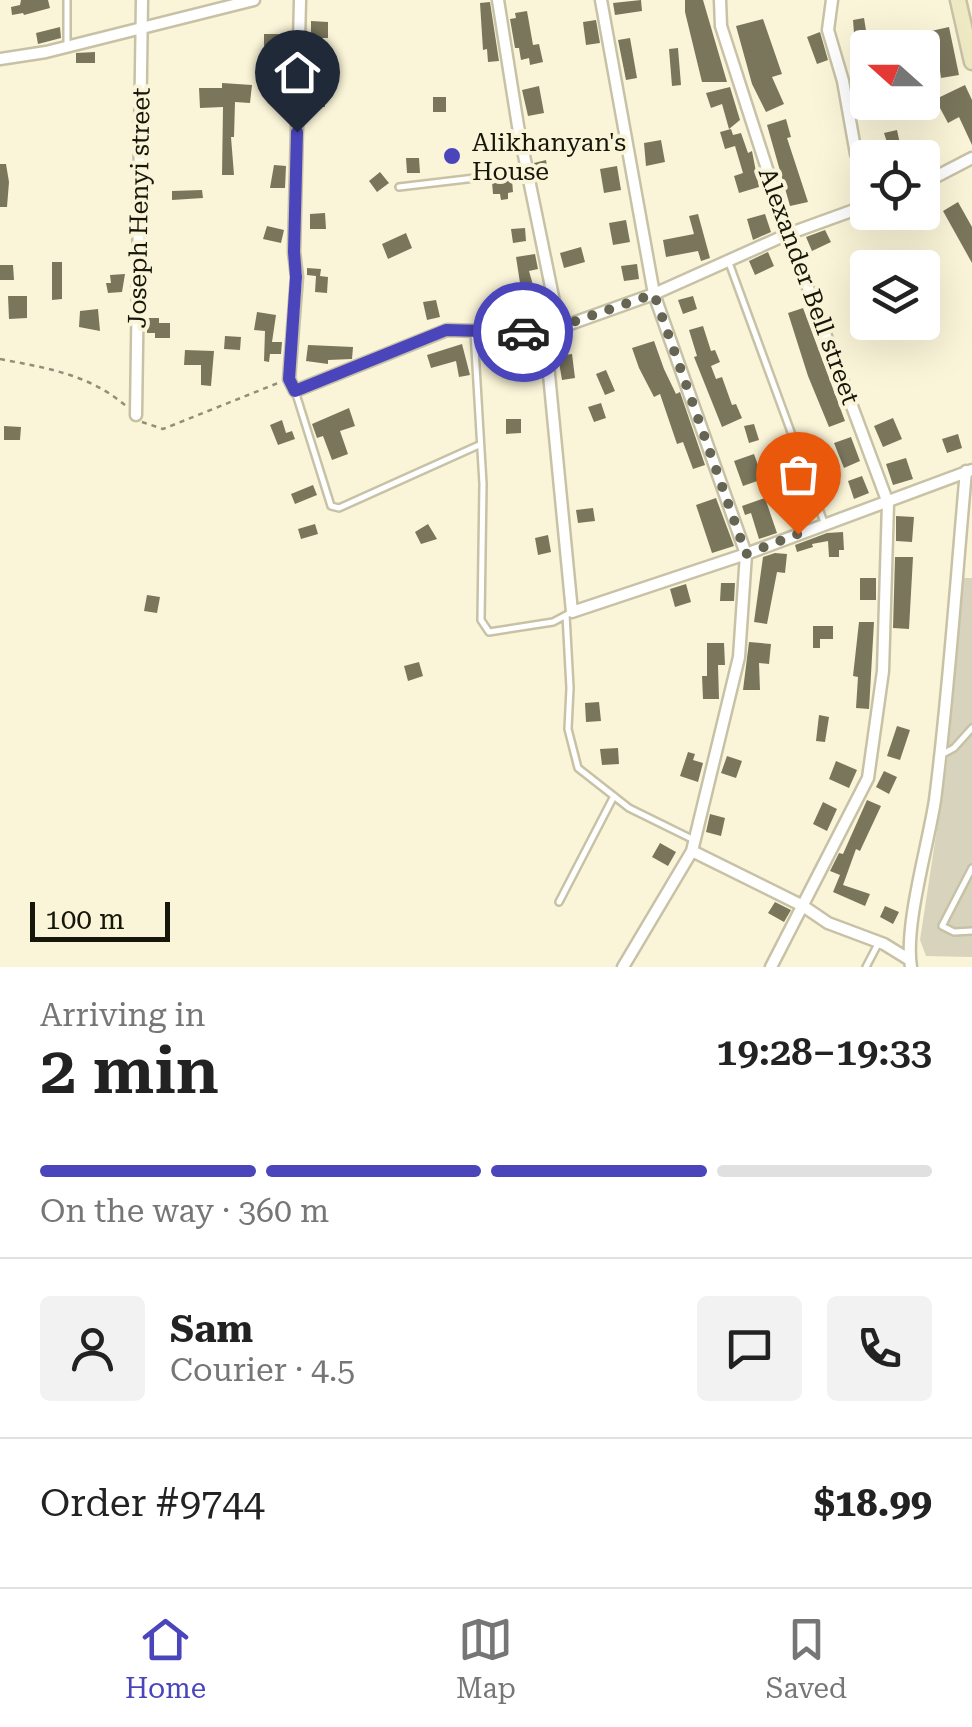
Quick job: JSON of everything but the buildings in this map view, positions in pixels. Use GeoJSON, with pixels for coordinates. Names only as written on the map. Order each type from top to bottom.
{"type":"FeatureCollection","features":[{"type":"Feature","properties":{"kind":"main road"},"geometry":{"type":"LineString","coordinates":[[958,0],[972,62]]}},
{"type":"Feature","properties":{"kind":"street","name":"Joseph Henyi street"},"geometry":{"type":"LineString","coordinates":[[136,416],[142,0]]}},
{"type":"Feature","properties":{"kind":"street"},"geometry":{"type":"LineString","coordinates":[[0,59],[254,0]]}},
{"type":"Feature","properties":{"kind":"street"},"geometry":{"type":"LineString","coordinates":[[300,0],[296,277],[289,379],[295,391],[446,330],[544,332],[654,294],[788,234],[850,212]]}},
{"type":"Feature","properties":{"kind":"street"},"geometry":{"type":"LineString","coordinates":[[498,0],[526,172],[558,326]]}},
{"type":"Feature","properties":{"kind":"street"},"geometry":{"type":"LineString","coordinates":[[601,0],[654,294],[746,554],[739,658],[693,846],[623,967]]}},
{"type":"Feature","properties":{"kind":"street","name":"Alexander Bell street"},"geometry":{"type":"LineString","coordinates":[[720,0],[721,26],[788,234],[888,503],[883,671],[868,778],[771,967]]}},
{"type":"Feature","properties":{"kind":"street"},"geometry":{"type":"LineString","coordinates":[[832,0],[828,30],[843,80],[854,140]]}},
{"type":"Feature","properties":{"kind":"street"},"geometry":{"type":"LineString","coordinates":[[940,175],[972,158]]}},
{"type":"Feature","properties":{"kind":"street"},"geometry":{"type":"LineString","coordinates":[[544,332],[569,614],[888,503],[969,470],[941,755],[911,930],[911,964]]}},
{"type":"Feature","properties":{"kind":"street"},"geometry":{"type":"LineString","coordinates":[[693,846],[828,923],[879,942],[911,964]]}},
{"type":"Feature","properties":{"kind":"lane"},"geometry":{"type":"LineString","coordinates":[[66,0],[67,45]]}},
{"type":"Feature","properties":{"kind":"lane"},"geometry":{"type":"LineString","coordinates":[[400,187],[526,172]]}},
{"type":"Feature","properties":{"kind":"lane"},"geometry":{"type":"LineString","coordinates":[[728,260],[825,524]]}},
{"type":"Feature","properties":{"kind":"lane"},"geometry":{"type":"LineString","coordinates":[[474,332],[483,484],[480,620],[489,632],[530,627],[569,614],[569,745],[578,768],[629,808],[693,846]]}},
{"type":"Feature","properties":{"kind":"lane"},"geometry":{"type":"LineString","coordinates":[[295,391],[331,506],[340,508],[480,445]]}},
{"type":"Feature","properties":{"kind":"lane"},"geometry":{"type":"LineString","coordinates":[[941,755],[954,748],[972,728]]}},
{"type":"Feature","properties":{"kind":"lane"},"geometry":{"type":"LineString","coordinates":[[558,902],[614,796]]}},
{"type":"Feature","properties":{"kind":"lane"},"geometry":{"type":"LineString","coordinates":[[972,868],[942,926],[954,932],[972,930]]}},
{"type":"Feature","properties":{"kind":"lane"},"geometry":{"type":"LineString","coordinates":[[866,967],[879,942]]}},
{"type":"Feature","properties":{"kind":"shaded area"},"geometry":{"type":"Polygon","coordinates":[[[964,578],[972,578],[972,957],[926,956],[920,940],[947,763],[964,578]]]}},
{"type":"Feature","properties":{"kind":"way so far"},"geometry":{"type":"LineString","coordinates":[[523,332],[544,332],[654,294],[746,554],[798,534]]}},
{"type":"Feature","properties":{"kind":"place","name":"Alikhanyan's House"},"geometry":{"type":"Point","coordinates":[452,156]}},
{"type":"Feature","properties":{"kind":"route"},"geometry":{"type":"LineString","coordinates":[[297,132],[296,277],[289,379],[295,391],[446,330],[523,332]]}}]}
